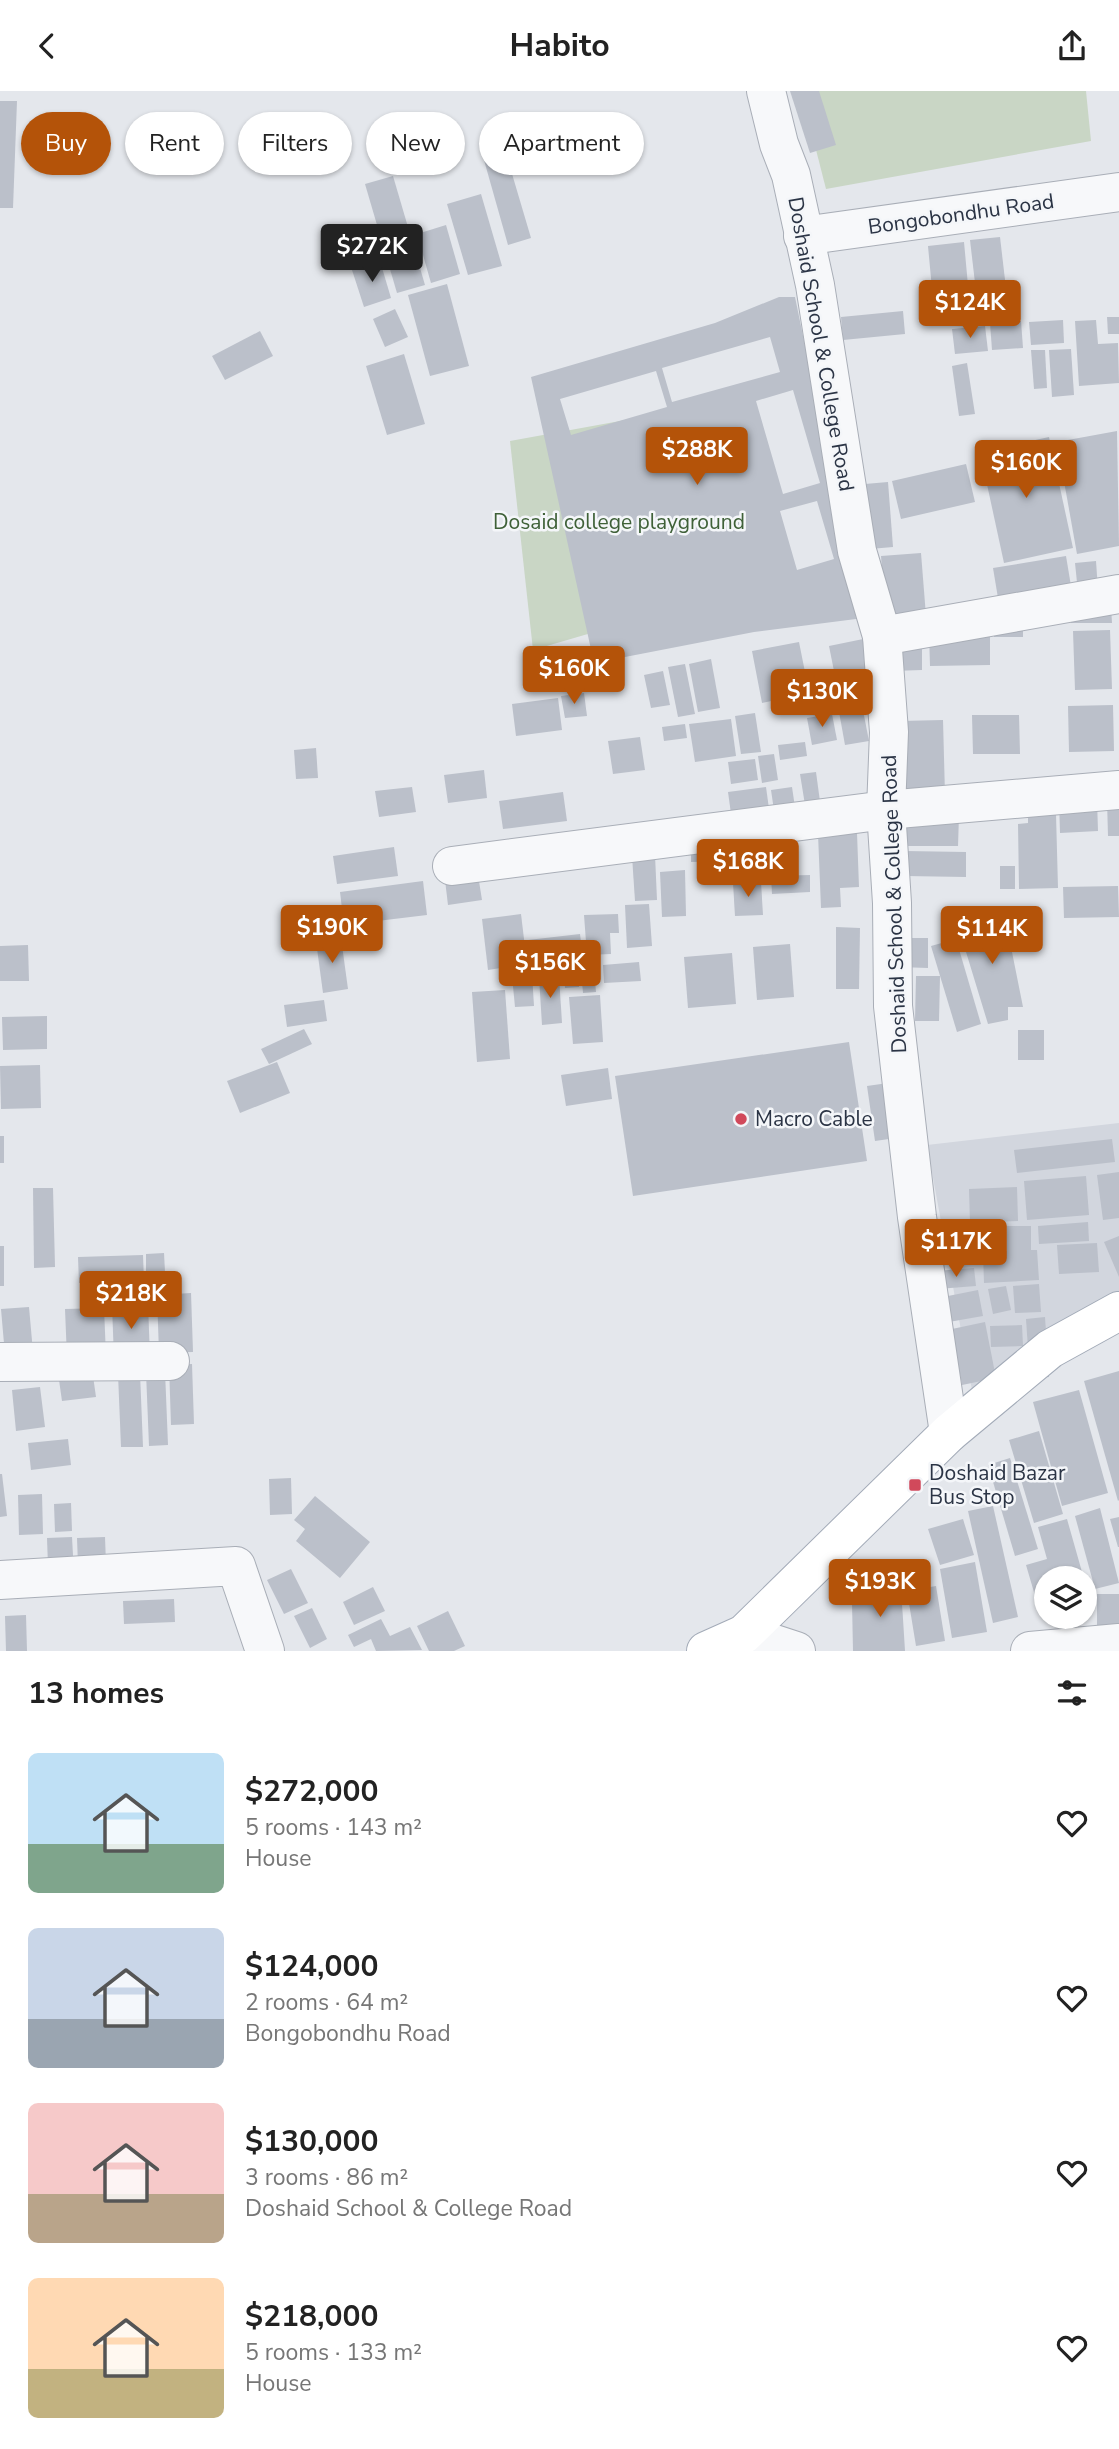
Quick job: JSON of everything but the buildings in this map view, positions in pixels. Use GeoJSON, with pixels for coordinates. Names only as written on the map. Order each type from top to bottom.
{"type":"FeatureCollection","features":[{"type":"Feature","properties":{"kind":"main road"},"geometry":{"type":"LineString","coordinates":[[706,1651],[744,1634],[949,1433],[1050,1349],[1119,1311]]}},
{"type":"Feature","properties":{"kind":"street","name":"Doshaid School & College Road"},"geometry":{"type":"LineString","coordinates":[[766,91],[779,144],[791,175],[815,285],[857,551],[882,636],[889,732],[886,810],[892,903],[893,1006],[903,1105],[949,1433]]}},
{"type":"Feature","properties":{"kind":"street","name":"Bongobondhu Road"},"geometry":{"type":"LineString","coordinates":[[803,236],[1119,193]]}},
{"type":"Feature","properties":{"kind":"street"},"geometry":{"type":"LineString","coordinates":[[882,636],[1119,594]]}},
{"type":"Feature","properties":{"kind":"street"},"geometry":{"type":"LineString","coordinates":[[452,866],[886,810],[1119,790]]}},
{"type":"Feature","properties":{"kind":"street"},"geometry":{"type":"LineString","coordinates":[[0,1362],[170,1361]]}},
{"type":"Feature","properties":{"kind":"street"},"geometry":{"type":"LineString","coordinates":[[0,1580],[236,1566],[265,1651]]}},
{"type":"Feature","properties":{"kind":"street"},"geometry":{"type":"LineString","coordinates":[[744,1634],[796,1651]]}},
{"type":"Feature","properties":{"kind":"street"},"geometry":{"type":"LineString","coordinates":[[1030,1651],[1119,1643]]}},
{"type":"Feature","properties":{"kind":"shaded area"},"geometry":{"type":"Polygon","coordinates":[[[1119,1123],[1119,1315],[976,1412],[927,1145],[1119,1123]]]}},
{"type":"Feature","properties":{"kind":"green space"},"geometry":{"type":"Polygon","coordinates":[[[801,91],[1086,91],[1091,141],[826,189],[801,91]]]}},
{"type":"Feature","properties":{"kind":"green space","name":"Dosaid college playground"},"geometry":{"type":"Polygon","coordinates":[[[675,411],[742,589],[533,650],[510,441],[675,411]]]}},
{"type":"Feature","properties":{"kind":"place","name":"Macro Cable"},"geometry":{"type":"Point","coordinates":[741,1119]}},
{"type":"Feature","properties":{"kind":"place","name":"Doshaid Bazar Bus Stop"},"geometry":{"type":"Point","coordinates":[915,1485]}}]}
